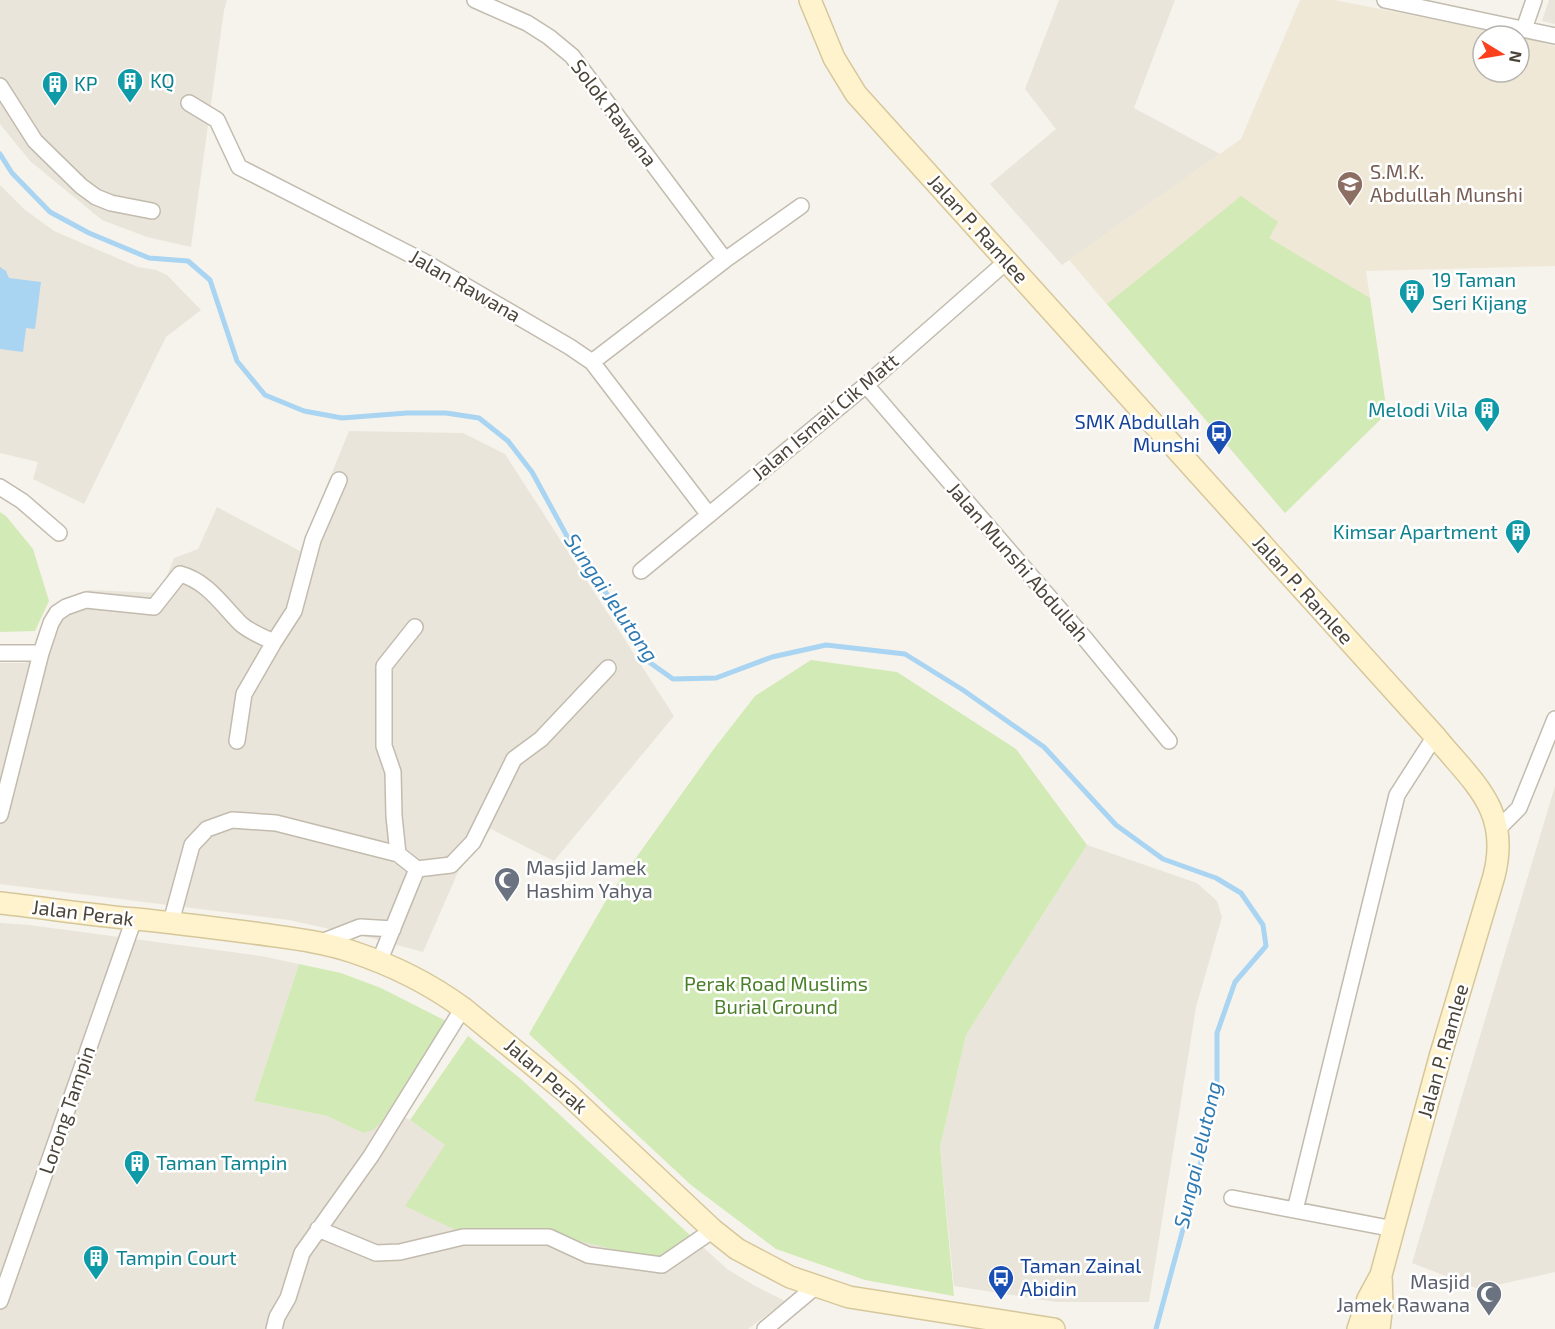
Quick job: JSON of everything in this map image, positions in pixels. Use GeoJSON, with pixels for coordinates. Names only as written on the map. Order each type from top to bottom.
{"type":"FeatureCollection","features":[{"type":"Feature","properties":{"kind":"street","name":"Solok Rawana"},"geometry":{"type":"LineString","coordinates":[[475,0],[527,23],[572,56],[725,260]]}},
{"type":"Feature","properties":{"kind":"street","name":"Jalan P. Ramlee"},"geometry":{"type":"LineString","coordinates":[[810,0],[834,58],[856,94],[1435,736],[1487,799],[1494,813],[1498,829],[1498,858],[1494,876],[1440,1057],[1382,1275],[1379,1329]]}},
{"type":"Feature","properties":{"kind":"street"},"geometry":{"type":"LineString","coordinates":[[1385,0],[1500,24]]}},
{"type":"Feature","properties":{"kind":"street"},"geometry":{"type":"LineString","coordinates":[[1526,24],[1534,0]]}},
{"type":"Feature","properties":{"kind":"street"},"geometry":{"type":"LineString","coordinates":[[1531,31],[1555,36]]}},
{"type":"Feature","properties":{"kind":"street"},"geometry":{"type":"LineString","coordinates":[[0,86],[35,141],[81,186],[96,197],[111,203],[152,211]]}},
{"type":"Feature","properties":{"kind":"street","name":"Jalan Rawana"},"geometry":{"type":"LineString","coordinates":[[189,103],[217,120],[239,167],[423,261],[592,362],[709,515]]}},
{"type":"Feature","properties":{"kind":"street"},"geometry":{"type":"LineString","coordinates":[[592,362],[725,260],[801,206]]}},
{"type":"Feature","properties":{"kind":"street","name":"Jalan Ismail Cik Matt"},"geometry":{"type":"LineString","coordinates":[[641,571],[866,385],[1007,261]]}},
{"type":"Feature","properties":{"kind":"street","name":"Jalan Munshi Abdullah"},"geometry":{"type":"LineString","coordinates":[[866,385],[1087,641],[1168,741]]}},
{"type":"Feature","properties":{"kind":"street"},"geometry":{"type":"LineString","coordinates":[[237,741],[244,694],[294,612],[313,540],[339,480]]}},
{"type":"Feature","properties":{"kind":"street"},"geometry":{"type":"LineString","coordinates":[[0,487],[22,501],[59,533]]}},
{"type":"Feature","properties":{"kind":"street"},"geometry":{"type":"LineString","coordinates":[[0,815],[41,653],[51,623],[57,613],[66,607],[86,600],[154,607],[180,574],[199,582],[230,610],[241,624],[274,642]]}},
{"type":"Feature","properties":{"kind":"street"},"geometry":{"type":"LineString","coordinates":[[398,854],[393,772],[384,746],[384,666],[415,627]]}},
{"type":"Feature","properties":{"kind":"street"},"geometry":{"type":"LineString","coordinates":[[0,653],[41,653]]}},
{"type":"Feature","properties":{"kind":"street"},"geometry":{"type":"LineString","coordinates":[[171,922],[192,845],[207,829],[232,820],[276,823],[398,854],[417,868],[451,865],[473,842],[514,759],[541,739],[608,668]]}},
{"type":"Feature","properties":{"kind":"street"},"geometry":{"type":"LineString","coordinates":[[1498,829],[1519,808],[1555,719]]}},
{"type":"Feature","properties":{"kind":"street"},"geometry":{"type":"LineString","coordinates":[[1294,1210],[1397,795],[1435,736]]}},
{"type":"Feature","properties":{"kind":"street"},"geometry":{"type":"LineString","coordinates":[[379,962],[417,868]]}},
{"type":"Feature","properties":{"kind":"street","name":"Jalan Perak"},"geometry":{"type":"LineString","coordinates":[[0,903],[171,922],[319,943],[379,962],[412,977],[463,1008],[567,1093],[713,1230],[764,1264],[815,1287],[849,1298],[1054,1329]]}},
{"type":"Feature","properties":{"kind":"street","name":"Lorong Tampin"},"geometry":{"type":"LineString","coordinates":[[0,1301],[134,919]]}},
{"type":"Feature","properties":{"kind":"street"},"geometry":{"type":"LineString","coordinates":[[319,943],[360,927],[393,929]]}},
{"type":"Feature","properties":{"kind":"street"},"geometry":{"type":"LineString","coordinates":[[274,1329],[277,1317],[288,1298],[298,1261],[318,1229],[371,1156],[463,1008]]}},
{"type":"Feature","properties":{"kind":"street"},"geometry":{"type":"LineString","coordinates":[[1232,1198],[1394,1229]]}},
{"type":"Feature","properties":{"kind":"street"},"geometry":{"type":"LineString","coordinates":[[318,1229],[376,1253],[400,1252],[463,1237],[549,1237],[588,1255],[662,1265],[713,1230]]}},
{"type":"Feature","properties":{"kind":"street","name":"Jalan P. Ramlee"},"geometry":{"type":"LineString","coordinates":[[1358,1329],[1368,1299],[1382,1275]]}},
{"type":"Feature","properties":{"kind":"street"},"geometry":{"type":"LineString","coordinates":[[765,1329],[815,1287]]}},
{"type":"Feature","properties":{"kind":"shaded area"},"geometry":{"type":"Polygon","coordinates":[[[0,0],[227,0],[191,247],[147,237],[102,220],[30,161],[0,124],[0,0]]]}},
{"type":"Feature","properties":{"kind":"shaded area"},"geometry":{"type":"Polygon","coordinates":[[[1059,0],[1175,0],[1134,108],[1220,154],[1062,265],[990,184],[1056,129],[1025,89],[1059,0]]]}},
{"type":"Feature","properties":{"kind":"shaded area","name":"S.M.K. Abdullah Munshi"},"geometry":{"type":"Polygon","coordinates":[[[1300,0],[1335,0],[1471,27],[1471,84],[1531,84],[1531,40],[1555,46],[1555,266],[1366,271],[1387,413],[1285,513],[1069,260],[1241,139],[1300,0]]]}},
{"type":"Feature","properties":{"kind":"shaded area"},"geometry":{"type":"Polygon","coordinates":[[[1549,0],[1555,0],[1555,24],[1542,21],[1549,0]]]}},
{"type":"Feature","properties":{"kind":"shaded area"},"geometry":{"type":"Polygon","coordinates":[[[0,185],[24,209],[54,231],[138,267],[156,270],[167,275],[201,310],[166,337],[84,504],[33,479],[38,462],[0,453],[0,185]]]}},
{"type":"Feature","properties":{"kind":"shaded area"},"geometry":{"type":"Polygon","coordinates":[[[349,431],[463,433],[505,454],[674,716],[554,861],[491,829],[458,872],[423,952],[289,920],[0,884],[0,663],[26,663],[52,608],[88,590],[160,593],[174,558],[198,549],[217,507],[300,551],[349,431]]]}},
{"type":"Feature","properties":{"kind":"shaded area"},"geometry":{"type":"Polygon","coordinates":[[[1555,786],[1555,1272],[1479,1289],[1412,1263],[1555,786]]]}},
{"type":"Feature","properties":{"kind":"shaded area"},"geometry":{"type":"Polygon","coordinates":[[[1087,845],[1197,883],[1217,901],[1222,917],[1196,1007],[1149,1302],[1056,1302],[954,1286],[940,1147],[966,1035],[1087,845]]]}},
{"type":"Feature","properties":{"kind":"shaded area"},"geometry":{"type":"Polygon","coordinates":[[[0,923],[261,956],[299,964],[254,1101],[327,1116],[363,1133],[382,1121],[389,1110],[410,1120],[445,1145],[692,1237],[727,1269],[785,1301],[748,1329],[0,1329],[0,923]]]}},
{"type":"Feature","properties":{"kind":"green space"},"geometry":{"type":"Polygon","coordinates":[[[1241,196],[1278,222],[1269,238],[1370,298],[1387,413],[1285,513],[1107,304],[1241,196]]]}},
{"type":"Feature","properties":{"kind":"green space"},"geometry":{"type":"Polygon","coordinates":[[[0,512],[6,516],[33,549],[49,601],[35,631],[0,632],[0,512]]]}},
{"type":"Feature","properties":{"kind":"green space","name":"Perak Road Muslims Burial Ground"},"geometry":{"type":"Polygon","coordinates":[[[811,660],[897,672],[1016,749],[1087,845],[966,1035],[940,1147],[954,1296],[865,1280],[776,1249],[691,1185],[529,1034],[608,897],[713,750],[755,696],[811,660]]]}},
{"type":"Feature","properties":{"kind":"green space"},"geometry":{"type":"Polygon","coordinates":[[[299,964],[341,973],[381,988],[446,1021],[382,1121],[373,1130],[363,1133],[327,1116],[254,1101],[299,964]]]}},
{"type":"Feature","properties":{"kind":"green space"},"geometry":{"type":"Polygon","coordinates":[[[468,1036],[522,1080],[692,1237],[660,1261],[552,1234],[460,1232],[405,1206],[445,1145],[410,1120],[468,1036]]]}},
{"type":"Feature","properties":{"kind":"water"},"geometry":{"type":"Polygon","coordinates":[[[0,267],[6,271],[9,278],[41,282],[35,329],[26,328],[23,352],[0,349],[0,267]]]}},
{"type":"Feature","properties":{"kind":"waterway","name":"Sungai Jelutong"},"geometry":{"type":"LineString","coordinates":[[0,154],[12,173],[50,212],[89,233],[149,258],[188,261],[210,280],[237,361],[265,395],[304,411],[342,418],[407,413],[446,413],[479,418],[508,441],[532,472],[568,538],[611,600],[649,662],[673,679],[716,678],[772,657],[826,645],[905,654],[963,690],[1044,747],[1116,825],[1163,859],[1216,878],[1241,893],[1263,925],[1266,946],[1235,982],[1217,1033],[1217,1092],[1199,1170],[1156,1329]]}},
{"type":"Feature","properties":{"kind":"place","name":"KQ"},"geometry":{"type":"Point","coordinates":[130,104]}},
{"type":"Feature","properties":{"kind":"place","name":"KP"},"geometry":{"type":"Point","coordinates":[55,107]}},
{"type":"Feature","properties":{"kind":"place","name":"S.M.K. Abdullah Munshi"},"geometry":{"type":"Point","coordinates":[1350,207]}},
{"type":"Feature","properties":{"kind":"place","name":"19 Taman Seri Kijang"},"geometry":{"type":"Point","coordinates":[1412,315]}},
{"type":"Feature","properties":{"kind":"place","name":"Melodi Vila"},"geometry":{"type":"Point","coordinates":[1487,433]}},
{"type":"Feature","properties":{"kind":"place","name":"SMK Abdullah Munshi"},"geometry":{"type":"Point","coordinates":[1219,456]}},
{"type":"Feature","properties":{"kind":"place","name":"Kimsar Apartment"},"geometry":{"type":"Point","coordinates":[1518,555]}},
{"type":"Feature","properties":{"kind":"place","name":"Masjid Jamek Hashim Yahya"},"geometry":{"type":"Point","coordinates":[507,903]}},
{"type":"Feature","properties":{"kind":"place","name":"Taman Tampin"},"geometry":{"type":"Point","coordinates":[137,1186]}},
{"type":"Feature","properties":{"kind":"place","name":"Tampin Court"},"geometry":{"type":"Point","coordinates":[96,1281]}},
{"type":"Feature","properties":{"kind":"place","name":"Taman Zainal Abidin"},"geometry":{"type":"Point","coordinates":[1001,1301]}},
{"type":"Feature","properties":{"kind":"place","name":"Masjid Jamek Rawana"},"geometry":{"type":"Point","coordinates":[1489,1317]}}]}
